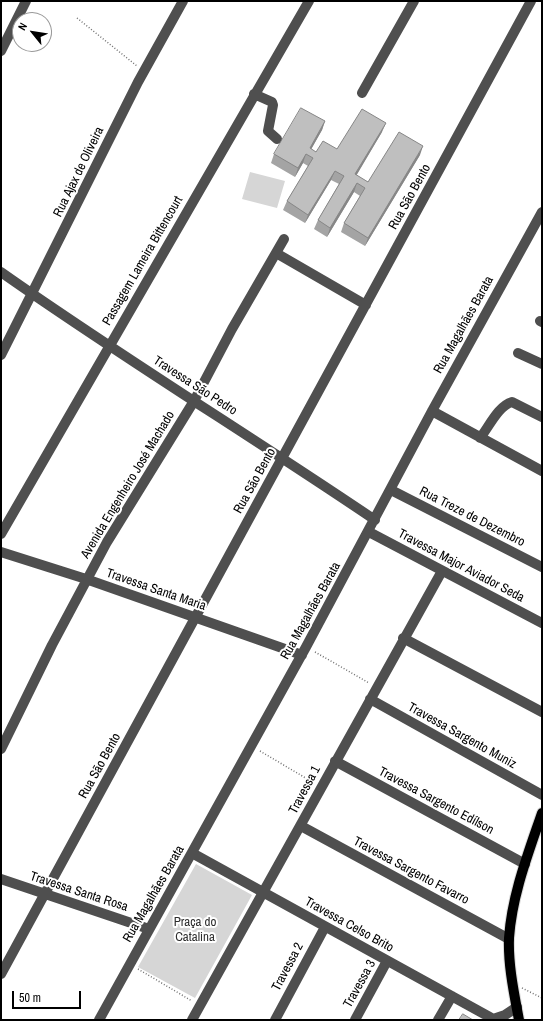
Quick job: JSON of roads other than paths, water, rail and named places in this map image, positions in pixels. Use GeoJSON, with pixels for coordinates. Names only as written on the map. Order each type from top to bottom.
{"type":"FeatureCollection","features":[{"type":"Feature","properties":{"kind":"main road"},"geometry":{"type":"LineString","coordinates":[[519,1020],[512,983],[509,939],[512,912],[524,864],[542,814]]}},
{"type":"Feature","properties":{"kind":"street"},"geometry":{"type":"LineString","coordinates":[[1,51],[26,1]]}},
{"type":"Feature","properties":{"kind":"street","name":"Rua Ajax de Oliveira"},"geometry":{"type":"LineString","coordinates":[[1,355],[144,72],[183,1]]}},
{"type":"Feature","properties":{"kind":"street","name":"Passagem Lameira Bittencourt"},"geometry":{"type":"LineString","coordinates":[[1,534],[308,1]]}},
{"type":"Feature","properties":{"kind":"street"},"geometry":{"type":"LineString","coordinates":[[362,93],[414,1]]}},
{"type":"Feature","properties":{"kind":"street","name":"Rua São Bento"},"geometry":{"type":"LineString","coordinates":[[1,974],[531,1]]}},
{"type":"Feature","properties":{"kind":"street"},"geometry":{"type":"LineString","coordinates":[[254,94],[272,102],[273,105],[268,131],[277,139]]}},
{"type":"Feature","properties":{"kind":"street","name":"Rua Magalhães Barata"},"geometry":{"type":"LineString","coordinates":[[99,1020],[252,746],[369,532],[432,411],[542,212]]}},
{"type":"Feature","properties":{"kind":"street","name":"Avenida Engenheiro José Machado"},"geometry":{"type":"LineString","coordinates":[[1,749],[86,579],[107,542],[194,401],[232,329],[284,240]]}},
{"type":"Feature","properties":{"kind":"street"},"geometry":{"type":"LineString","coordinates":[[276,253],[366,305]]}},
{"type":"Feature","properties":{"kind":"street","name":"Travessa São Pedro"},"geometry":{"type":"LineString","coordinates":[[1,272],[109,346],[283,457],[375,520]]}},
{"type":"Feature","properties":{"kind":"street"},"geometry":{"type":"LineString","coordinates":[[518,353],[542,364]]}},
{"type":"Feature","properties":{"kind":"street"},"geometry":{"type":"LineString","coordinates":[[480,438],[502,408],[509,403],[512,402],[542,417]]}},
{"type":"Feature","properties":{"kind":"street"},"geometry":{"type":"LineString","coordinates":[[432,411],[542,471]]}},
{"type":"Feature","properties":{"kind":"street","name":"Rua Treze de Dezembro"},"geometry":{"type":"LineString","coordinates":[[391,490],[542,567]]}},
{"type":"Feature","properties":{"kind":"street","name":"Travessa Major Aviador Seda"},"geometry":{"type":"LineString","coordinates":[[369,532],[542,623]]}},
{"type":"Feature","properties":{"kind":"street","name":"Travessa Santa Maria"},"geometry":{"type":"LineString","coordinates":[[1,552],[86,579],[196,617],[304,651]]}},
{"type":"Feature","properties":{"kind":"street","name":"Travessa 1"},"geometry":{"type":"LineString","coordinates":[[192,1020],[301,826],[403,638],[442,571]]}},
{"type":"Feature","properties":{"kind":"street"},"geometry":{"type":"LineString","coordinates":[[403,638],[542,712]]}},
{"type":"Feature","properties":{"kind":"street","name":"Travessa Sargento Muniz"},"geometry":{"type":"LineString","coordinates":[[370,699],[542,795]]}},
{"type":"Feature","properties":{"kind":"street","name":"Travessa Sargento Edílson"},"geometry":{"type":"LineString","coordinates":[[335,761],[524,864]]}},
{"type":"Feature","properties":{"kind":"street","name":"Travessa Sargento Favarro"},"geometry":{"type":"LineString","coordinates":[[301,826],[509,939]]}},
{"type":"Feature","properties":{"kind":"street","name":"Travessa Celso Brito"},"geometry":{"type":"LineString","coordinates":[[192,853],[494,1020],[505,1016],[516,1007]]}},
{"type":"Feature","properties":{"kind":"street","name":"Travessa Santa Rosa"},"geometry":{"type":"LineString","coordinates":[[1,879],[149,929]]}},
{"type":"Feature","properties":{"kind":"street","name":"Travessa 2"},"geometry":{"type":"LineString","coordinates":[[275,1020],[325,927]]}},
{"type":"Feature","properties":{"kind":"street","name":"Travessa 3"},"geometry":{"type":"LineString","coordinates":[[355,1020],[387,961]]}},
{"type":"Feature","properties":{"kind":"street"},"geometry":{"type":"LineString","coordinates":[[438,1020],[452,996]]}},
{"type":"Feature","properties":{"kind":"park label","name":"Praça do Catalina"},"geometry":{"type":"Point","coordinates":[195,930]}}]}
